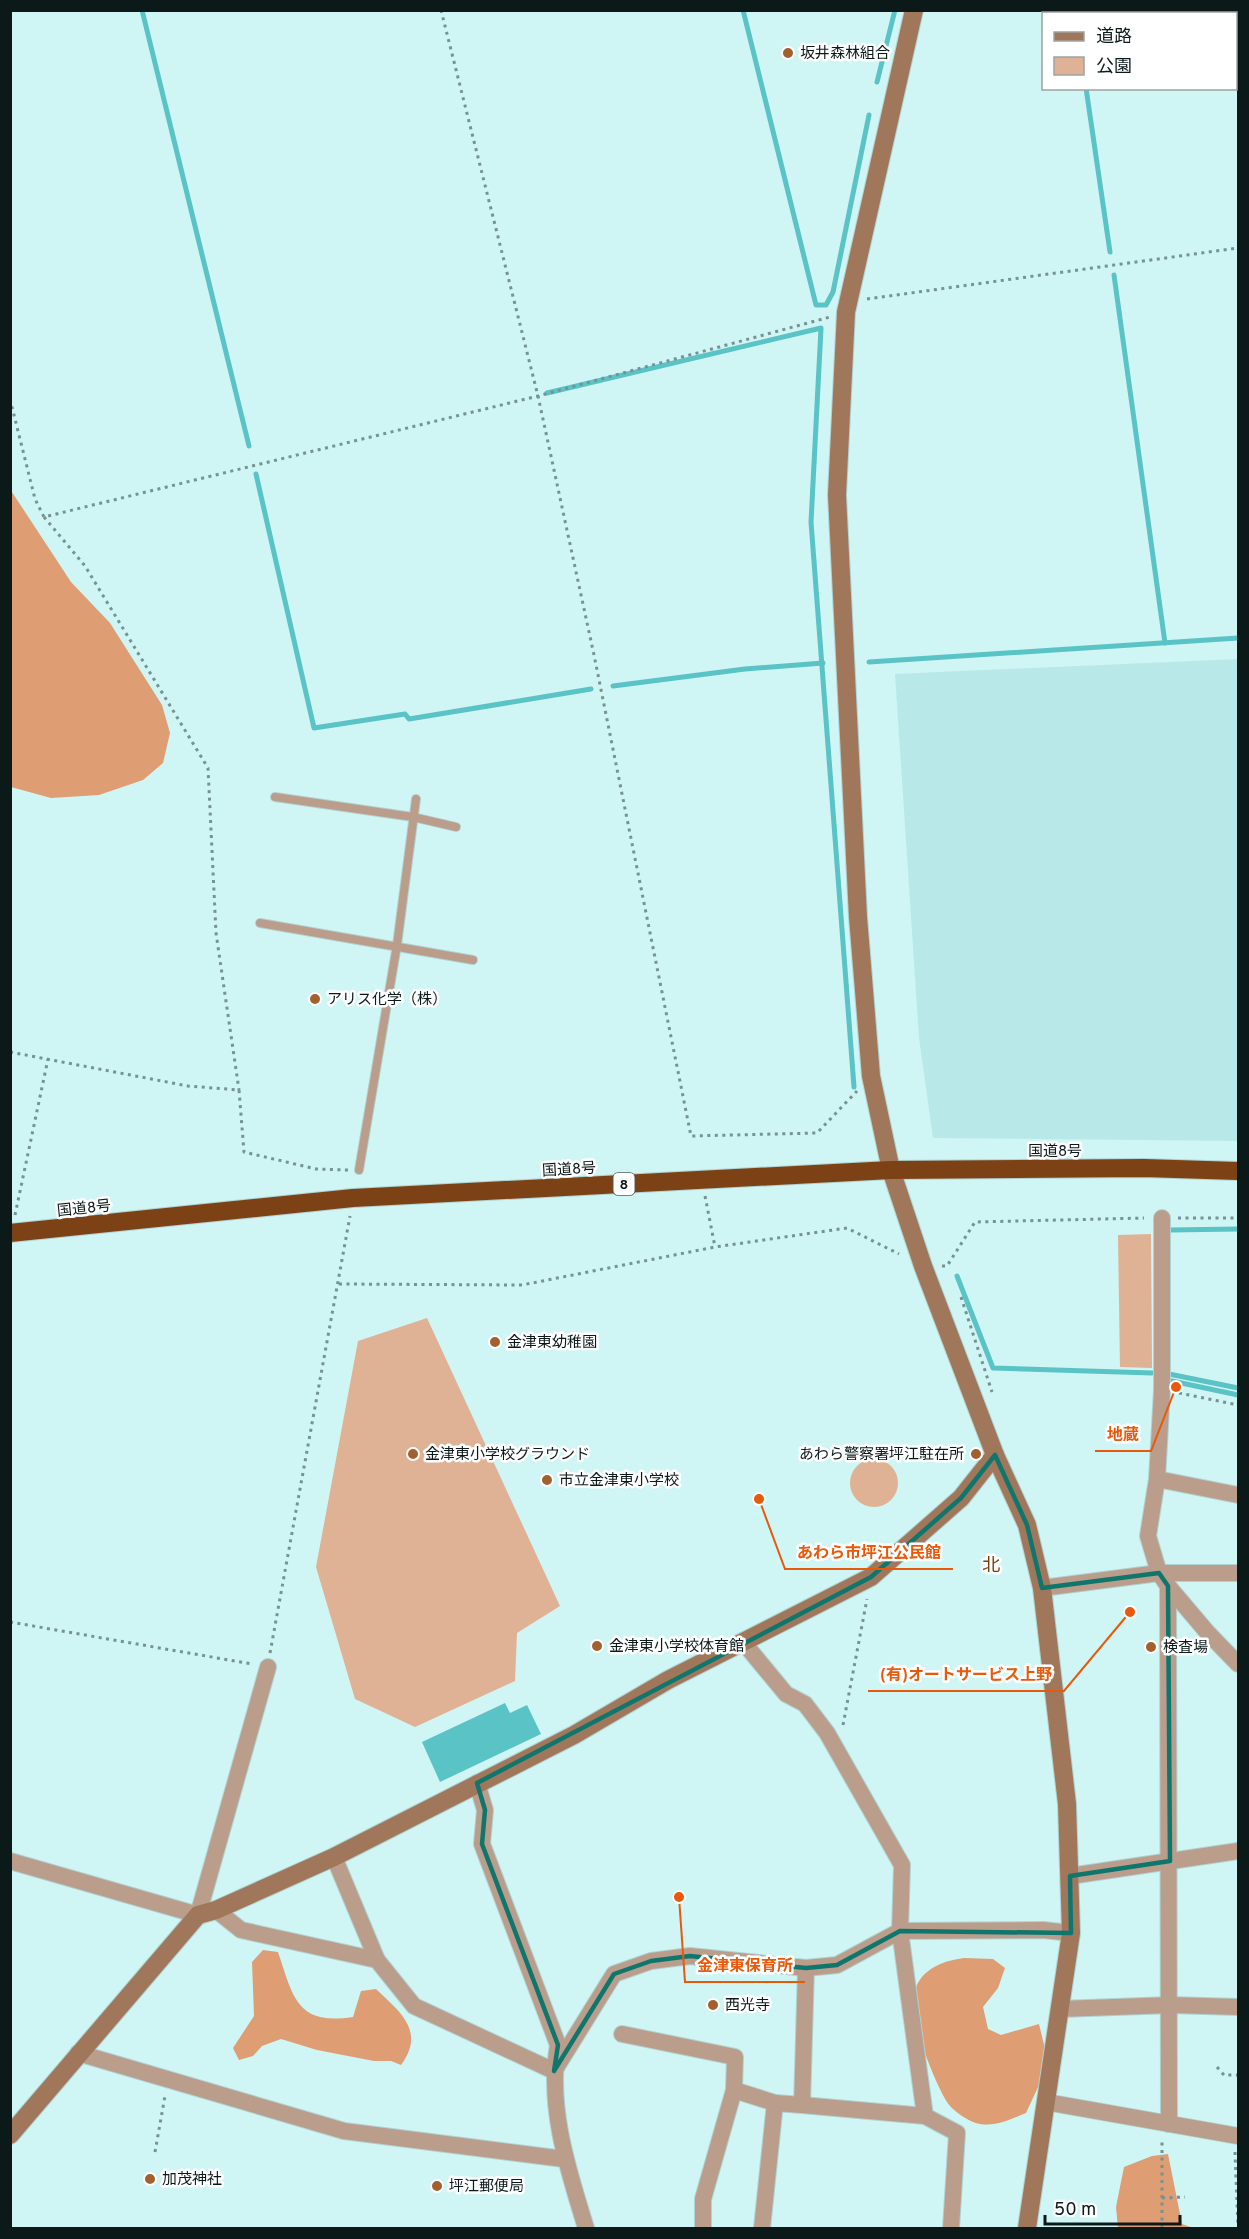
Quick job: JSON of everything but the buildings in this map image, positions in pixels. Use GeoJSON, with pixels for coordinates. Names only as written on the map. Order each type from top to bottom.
{"type":"FeatureCollection","features":[{"type":"Feature","properties":{"kind":"highway","name":"国道8号"},"geometry":{"type":"LineString","coordinates":[[11,1233],[353,1198],[891,1170],[1144,1168],[1239,1171]]}},
{"type":"Feature","properties":{"kind":"street"},"geometry":{"type":"LineString","coordinates":[[914,10],[848,307],[837,495],[858,917],[871,1076],[891,1170],[923,1266],[996,1455],[1027,1525],[1042,1588],[1067,1804],[1071,1933],[1027,2229]]}},
{"type":"Feature","properties":{"kind":"street"},"geometry":{"type":"LineString","coordinates":[[1162,1218],[1162,1390],[1157,1479],[1148,1536],[1164,1579],[1207,1632],[1239,1664]]}},
{"type":"Feature","properties":{"kind":"street"},"geometry":{"type":"LineString","coordinates":[[10,1861],[198,1915],[216,1910],[334,1857],[574,1735],[668,1680],[871,1577],[961,1498],[996,1455]]}},
{"type":"Feature","properties":{"kind":"street"},"geometry":{"type":"LineString","coordinates":[[1157,1479],[1239,1495]]}},
{"type":"Feature","properties":{"kind":"street"},"geometry":{"type":"LineString","coordinates":[[1042,1588],[1239,1573]]}},
{"type":"Feature","properties":{"kind":"street"},"geometry":{"type":"LineString","coordinates":[[1164,1579],[1171,2006],[1166,2126]]}},
{"type":"Feature","properties":{"kind":"street"},"geometry":{"type":"LineString","coordinates":[[743,1642],[786,1694],[805,1704],[827,1733],[902,1865],[900,1931],[925,2116]]}},
{"type":"Feature","properties":{"kind":"street"},"geometry":{"type":"LineString","coordinates":[[10,2135],[198,1915],[268,1666]]}},
{"type":"Feature","properties":{"kind":"street"},"geometry":{"type":"LineString","coordinates":[[477,1783],[485,1810],[482,1844],[558,2045],[554,2071],[564,2159],[586,2229]]}},
{"type":"Feature","properties":{"kind":"street"},"geometry":{"type":"LineString","coordinates":[[1070,1876],[1239,1851]]}},
{"type":"Feature","properties":{"kind":"street"},"geometry":{"type":"LineString","coordinates":[[334,1857],[377,1960],[414,2006],[554,2071]]}},
{"type":"Feature","properties":{"kind":"street"},"geometry":{"type":"LineString","coordinates":[[216,1910],[241,1930],[377,1960]]}},
{"type":"Feature","properties":{"kind":"street"},"geometry":{"type":"LineString","coordinates":[[554,2071],[614,1974],[651,1961],[690,1956],[806,1968],[837,1965],[900,1931],[1043,1930],[1071,1933]]}},
{"type":"Feature","properties":{"kind":"street"},"geometry":{"type":"LineString","coordinates":[[802,2104],[806,1968]]}},
{"type":"Feature","properties":{"kind":"street"},"geometry":{"type":"LineString","coordinates":[[1060,2009],[1239,2007]]}},
{"type":"Feature","properties":{"kind":"street"},"geometry":{"type":"LineString","coordinates":[[622,2034],[735,2057],[734,2090],[703,2199],[703,2229]]}},
{"type":"Feature","properties":{"kind":"street"},"geometry":{"type":"LineString","coordinates":[[78,2053],[344,2131],[564,2159]]}},
{"type":"Feature","properties":{"kind":"street"},"geometry":{"type":"LineString","coordinates":[[734,2090],[775,2103],[925,2116],[957,2133],[956,2165],[952,2174],[951,2229]]}},
{"type":"Feature","properties":{"kind":"street"},"geometry":{"type":"LineString","coordinates":[[1046,2102],[1166,2126],[1236,2143]]}},
{"type":"Feature","properties":{"kind":"street"},"geometry":{"type":"LineString","coordinates":[[762,2229],[775,2103]]}},
{"type":"Feature","properties":{"kind":"lane"},"geometry":{"type":"LineString","coordinates":[[275,797],[413,816],[456,827]]}},
{"type":"Feature","properties":{"kind":"lane"},"geometry":{"type":"LineString","coordinates":[[359,1170],[397,945],[416,799]]}},
{"type":"Feature","properties":{"kind":"lane"},"geometry":{"type":"LineString","coordinates":[[260,922],[473,960]]}},
{"type":"Feature","properties":{"kind":"path"},"geometry":{"type":"LineString","coordinates":[[441,10],[538,396],[594,655],[691,1136],[817,1133],[871,1076]]}},
{"type":"Feature","properties":{"kind":"path"},"geometry":{"type":"LineString","coordinates":[[44,517],[538,396],[848,307],[1239,248]]}},
{"type":"Feature","properties":{"kind":"path"},"geometry":{"type":"LineString","coordinates":[[10,399],[35,499],[44,517],[85,566],[208,768],[216,933],[239,1090],[244,1152],[316,1169],[359,1170]]}},
{"type":"Feature","properties":{"kind":"path"},"geometry":{"type":"LineString","coordinates":[[10,1052],[188,1086],[239,1090]]}},
{"type":"Feature","properties":{"kind":"path"},"geometry":{"type":"LineString","coordinates":[[11,1233],[48,1059]]}},
{"type":"Feature","properties":{"kind":"path"},"geometry":{"type":"LineString","coordinates":[[702,1180],[715,1247]]}},
{"type":"Feature","properties":{"kind":"path"},"geometry":{"type":"LineString","coordinates":[[10,1622],[268,1666],[353,1198]]}},
{"type":"Feature","properties":{"kind":"path"},"geometry":{"type":"LineString","coordinates":[[339,1284],[522,1285],[715,1247],[848,1228],[923,1266],[947,1266],[975,1222],[1239,1218]]}},
{"type":"Feature","properties":{"kind":"path"},"geometry":{"type":"LineString","coordinates":[[1162,1390],[1239,1405]]}},
{"type":"Feature","properties":{"kind":"path"},"geometry":{"type":"LineString","coordinates":[[838,1753],[871,1577]]}},
{"type":"Feature","properties":{"kind":"path"},"geometry":{"type":"LineString","coordinates":[[1217,2067],[1224,2075],[1239,2075]]}},
{"type":"Feature","properties":{"kind":"path"},"geometry":{"type":"LineString","coordinates":[[155,2152],[168,2079]]}},
{"type":"Feature","properties":{"kind":"path"},"geometry":{"type":"LineString","coordinates":[[1162,2229],[1166,2126]]}},
{"type":"Feature","properties":{"kind":"path"},"geometry":{"type":"LineString","coordinates":[[1236,2143],[1238,2229]]}},
{"type":"Feature","properties":{"kind":"path"},"geometry":{"type":"LineString","coordinates":[[1162,2198],[1185,2197]]}},
{"type":"Feature","properties":{"kind":"highlighted area"},"geometry":{"type":"Polygon","coordinates":[[[995,1455],[1027,1525],[1042,1588],[1159,1573],[1168,1586],[1170,1861],[1070,1876],[1071,1933],[900,1931],[837,1965],[806,1968],[690,1956],[651,1961],[614,1974],[554,2071],[558,2045],[482,1844],[485,1810],[477,1783],[871,1577],[961,1498],[995,1455]]]}},
{"type":"Feature","properties":{"kind":"shaded area"},"geometry":{"type":"Polygon","coordinates":[[[10,489],[71,582],[110,623],[162,705],[170,733],[163,763],[143,780],[99,795],[51,798],[11,787],[10,489]]]}},
{"type":"Feature","properties":{"kind":"shaded area"},"geometry":{"type":"Polygon","coordinates":[[[1238,659],[1238,1141],[933,1138],[919,1038],[895,674],[1238,659]]]}},
{"type":"Feature","properties":{"kind":"shaded area"},"geometry":{"type":"Polygon","coordinates":[[[263,1950],[278,1952],[293,1994],[308,2012],[319,2017],[334,2019],[353,2017],[361,1991],[376,1989],[401,2014],[410,2032],[411,2042],[408,2053],[401,2065],[391,2061],[374,2061],[317,2050],[281,2039],[262,2046],[253,2056],[239,2060],[233,2048],[254,2016],[252,1962],[263,1950]]]}},
{"type":"Feature","properties":{"kind":"shaded area"},"geometry":{"type":"Polygon","coordinates":[[[964,1958],[993,1959],[1005,1968],[998,1988],[983,2007],[988,2029],[1001,2035],[1039,2024],[1046,2053],[1039,2085],[1026,2113],[994,2124],[973,2122],[958,2114],[949,2105],[930,2066],[915,2020],[913,1997],[920,1980],[932,1968],[964,1958]]]}},
{"type":"Feature","properties":{"kind":"shaded area"},"geometry":{"type":"Polygon","coordinates":[[[1168,2154],[1182,2224],[1193,2228],[1118,2228],[1116,2207],[1124,2167],[1152,2156],[1168,2154]]]}},
{"type":"Feature","properties":{"kind":"green space"},"geometry":{"type":"Polygon","coordinates":[[[1151,1234],[1152,1368],[1120,1367],[1118,1235],[1151,1234]]]}},
{"type":"Feature","properties":{"kind":"green space","name":"金津東小学校グラウンド"},"geometry":{"type":"Polygon","coordinates":[[[427,1318],[560,1606],[517,1633],[515,1681],[415,1727],[355,1699],[316,1567],[358,1341],[427,1318]]]}},
{"type":"Feature","properties":{"kind":"green space"},"geometry":{"type":"Polygon","coordinates":[[[874,1459],[891,1466],[898,1483],[891,1500],[874,1507],[857,1500],[850,1483],[857,1466],[874,1459]]]}},
{"type":"Feature","properties":{"kind":"water"},"geometry":{"type":"Polygon","coordinates":[[[505,1703],[510,1713],[527,1705],[541,1734],[440,1782],[422,1742],[505,1703]]]}},
{"type":"Feature","properties":{"kind":"waterway"},"geometry":{"type":"LineString","coordinates":[[142,10],[249,446]]}},
{"type":"Feature","properties":{"kind":"waterway"},"geometry":{"type":"LineString","coordinates":[[743,10],[816,305],[826,305],[833,292],[869,115]]}},
{"type":"Feature","properties":{"kind":"waterway"},"geometry":{"type":"LineString","coordinates":[[877,82],[895,10]]}},
{"type":"Feature","properties":{"kind":"waterway"},"geometry":{"type":"LineString","coordinates":[[1086,90],[1110,252]]}},
{"type":"Feature","properties":{"kind":"waterway"},"geometry":{"type":"LineString","coordinates":[[1114,275],[1165,643]]}},
{"type":"Feature","properties":{"kind":"waterway"},"geometry":{"type":"LineString","coordinates":[[547,393],[821,328],[811,522],[854,1087]]}},
{"type":"Feature","properties":{"kind":"waterway"},"geometry":{"type":"LineString","coordinates":[[256,474],[314,728],[405,714],[409,719],[591,689]]}},
{"type":"Feature","properties":{"kind":"waterway"},"geometry":{"type":"LineString","coordinates":[[869,662],[1238,638]]}},
{"type":"Feature","properties":{"kind":"waterway"},"geometry":{"type":"LineString","coordinates":[[613,686],[745,669],[823,663]]}},
{"type":"Feature","properties":{"kind":"waterway"},"geometry":{"type":"LineString","coordinates":[[1170,1230],[1238,1229]]}},
{"type":"Feature","properties":{"kind":"waterway"},"geometry":{"type":"LineString","coordinates":[[957,1276],[993,1368],[1152,1373]]}},
{"type":"Feature","properties":{"kind":"waterway"},"geometry":{"type":"LineString","coordinates":[[1169,1374],[1238,1388]]}},
{"type":"Feature","properties":{"kind":"waterway"},"geometry":{"type":"LineString","coordinates":[[1172,1381],[1238,1395]]}},
{"type":"Feature","properties":{"kind":"place","name":"坂井森林組合"},"geometry":{"type":"Point","coordinates":[788,53]}},
{"type":"Feature","properties":{"kind":"place","name":"アリス化学（株）"},"geometry":{"type":"Point","coordinates":[315,999]}},
{"type":"Feature","properties":{"kind":"place","name":"金津東幼稚園"},"geometry":{"type":"Point","coordinates":[495,1342]}},
{"type":"Feature","properties":{"kind":"place","name":"地蔵"},"geometry":{"type":"Point","coordinates":[1176,1387]}},
{"type":"Feature","properties":{"kind":"place","name":"金津東小学校グラウンド"},"geometry":{"type":"Point","coordinates":[413,1454]}},
{"type":"Feature","properties":{"kind":"place","name":"あわら警察署坪江駐在所"},"geometry":{"type":"Point","coordinates":[976,1454]}},
{"type":"Feature","properties":{"kind":"place","name":"市立金津東小学校"},"geometry":{"type":"Point","coordinates":[547,1480]}},
{"type":"Feature","properties":{"kind":"place","name":"あわら市坪江公民館"},"geometry":{"type":"Point","coordinates":[759,1499]}},
{"type":"Feature","properties":{"kind":"place","name":"(有)オートサービス上野"},"geometry":{"type":"Point","coordinates":[1130,1612]}},
{"type":"Feature","properties":{"kind":"place","name":"金津東小学校体育館"},"geometry":{"type":"Point","coordinates":[597,1646]}},
{"type":"Feature","properties":{"kind":"place","name":"検査場"},"geometry":{"type":"Point","coordinates":[1151,1647]}},
{"type":"Feature","properties":{"kind":"place","name":"金津東保育所"},"geometry":{"type":"Point","coordinates":[679,1897]}},
{"type":"Feature","properties":{"kind":"place","name":"西光寺"},"geometry":{"type":"Point","coordinates":[713,2005]}},
{"type":"Feature","properties":{"kind":"place","name":"加茂神社"},"geometry":{"type":"Point","coordinates":[150,2179]}},
{"type":"Feature","properties":{"kind":"place","name":"坪江郵便局"},"geometry":{"type":"Point","coordinates":[437,2186]}},
{"type":"Feature","properties":{"kind":"district","name":"北"},"geometry":{"type":"Point","coordinates":[991,1565]}}]}
